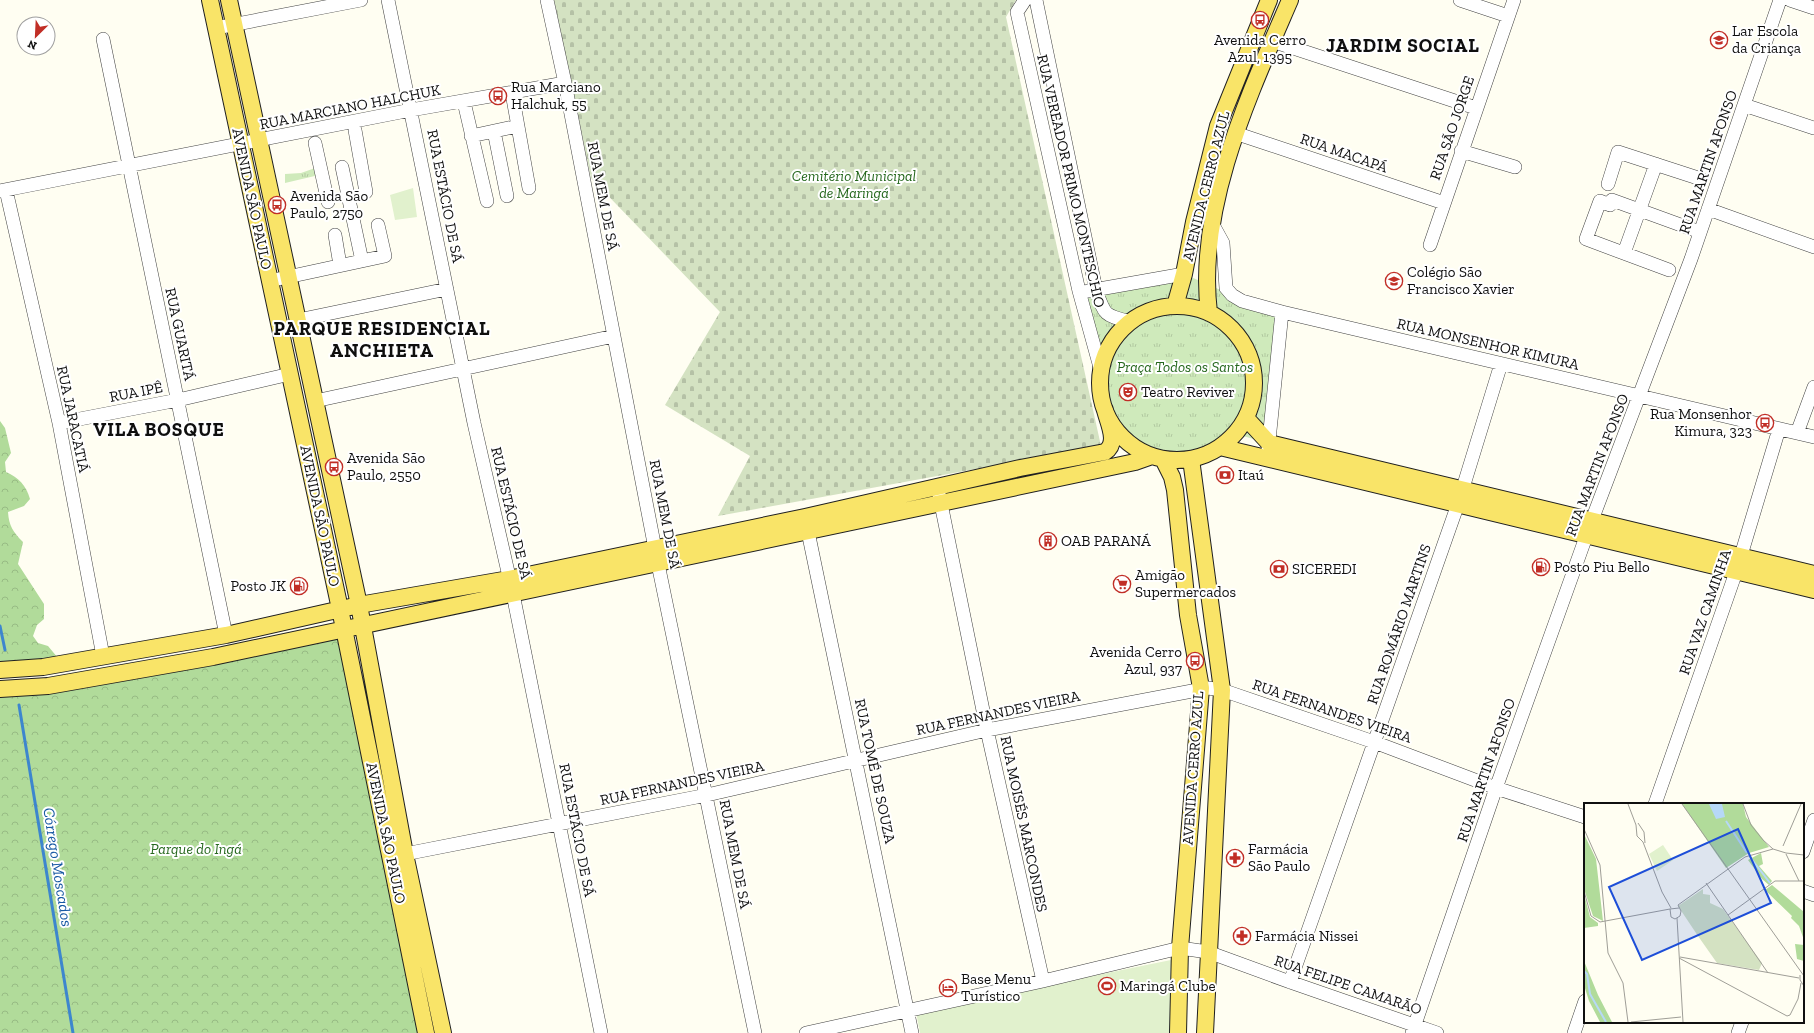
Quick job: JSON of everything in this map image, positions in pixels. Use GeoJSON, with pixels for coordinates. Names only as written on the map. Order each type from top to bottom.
{"type":"FeatureCollection","features":[{"type":"Feature","properties":{"kind":"main road","name":"AVENIDA SÃO PAULO"},"geometry":{"type":"LineString","coordinates":[[210,0],[340,609],[406,935],[416,977],[426,1033]]}},
{"type":"Feature","properties":{"kind":"main road","name":"AVENIDA SÃO PAULO"},"geometry":{"type":"LineString","coordinates":[[229,0],[275,207],[288,277],[359,605],[405,854],[431,967],[444,1033]]}},
{"type":"Feature","properties":{"kind":"main road","name":"AVENIDA CERRO AZUL"},"geometry":{"type":"LineString","coordinates":[[1175,306],[1184,274],[1194,222],[1218,126],[1269,0]]}},
{"type":"Feature","properties":{"kind":"main road","name":"AVENIDA CERRO AZUL"},"geometry":{"type":"LineString","coordinates":[[1209,314],[1206,294],[1212,223],[1224,173],[1235,133],[1290,0]]}},
{"type":"Feature","properties":{"kind":"main road"},"geometry":{"type":"LineString","coordinates":[[1208,169],[1224,173]]}},
{"type":"Feature","properties":{"kind":"main road"},"geometry":{"type":"LineString","coordinates":[[0,670],[43,667],[226,635],[359,605],[511,586],[658,564],[807,524],[937,486],[1105,452],[1110,449],[1113,442],[1100,391],[1101,371],[1106,352],[1117,335],[1131,322],[1150,311],[1175,306],[1201,310],[1226,324],[1240,340],[1250,358],[1254,385],[1253,399],[1246,418],[1235,434],[1220,447],[1191,459],[1157,457],[941,502],[807,524],[655,548],[511,586],[363,626],[121,674],[48,686],[0,689]]}},
{"type":"Feature","properties":{"kind":"main road"},"geometry":{"type":"LineString","coordinates":[[1105,410],[1116,430],[1132,445],[1157,457]]}},
{"type":"Feature","properties":{"kind":"main road"},"geometry":{"type":"LineString","coordinates":[[1246,418],[1269,443],[1460,497],[1586,537],[1738,564],[1814,574]]}},
{"type":"Feature","properties":{"kind":"main road"},"geometry":{"type":"LineString","coordinates":[[1220,447],[1267,459],[1460,497],[1592,520],[1738,564],[1814,590]]}},
{"type":"Feature","properties":{"kind":"main road","name":"AVENIDA CERRO AZUL"},"geometry":{"type":"LineString","coordinates":[[1157,457],[1172,477],[1175,490],[1188,615],[1201,688],[1180,948],[1178,1033]]}},
{"type":"Feature","properties":{"kind":"main road","name":"AVENIDA CERRO AZUL"},"geometry":{"type":"LineString","coordinates":[[1191,459],[1222,690],[1205,1033]]}},
{"type":"Feature","properties":{"kind":"main road"},"geometry":{"type":"LineString","coordinates":[[406,935],[416,958],[420,962],[431,967]]}},
{"type":"Feature","properties":{"kind":"main road"},"geometry":{"type":"LineString","coordinates":[[416,977],[423,977],[428,980],[433,1003],[440,1012]]}},
{"type":"Feature","properties":{"kind":"street"},"geometry":{"type":"LineString","coordinates":[[216,28],[361,0]]}},
{"type":"Feature","properties":{"kind":"street","name":"RUA ESTÁCIO DE SÁ"},"geometry":{"type":"LineString","coordinates":[[388,0],[474,423],[511,586],[601,1033]]}},
{"type":"Feature","properties":{"kind":"street","name":"RUA MEM DE SÁ"},"geometry":{"type":"LineString","coordinates":[[547,0],[565,83],[658,564],[755,1033]]}},
{"type":"Feature","properties":{"kind":"street","name":"RUA VEREADOR PRIMO MONTESCHIO"},"geometry":{"type":"LineString","coordinates":[[1025,0],[1017,12],[1079,291],[1101,371]]}},
{"type":"Feature","properties":{"kind":"street","name":"RUA VEREADOR PRIMO MONTESCHIO"},"geometry":{"type":"LineString","coordinates":[[1036,0],[1096,290],[1103,312],[1110,317],[1131,322]]}},
{"type":"Feature","properties":{"kind":"street"},"geometry":{"type":"LineString","coordinates":[[1460,0],[1508,16]]}},
{"type":"Feature","properties":{"kind":"street","name":"RUA SÃO JORGE"},"geometry":{"type":"LineString","coordinates":[[1430,245],[1514,0]]}},
{"type":"Feature","properties":{"kind":"street","name":"RUA MARTIN AFONSO"},"geometry":{"type":"LineString","coordinates":[[1413,1029],[1496,788],[1592,520],[1640,396],[1700,232],[1780,0]]}},
{"type":"Feature","properties":{"kind":"street"},"geometry":{"type":"LineString","coordinates":[[1790,0],[1814,8]]}},
{"type":"Feature","properties":{"kind":"street","name":"RUA GUARITÁ"},"geometry":{"type":"LineString","coordinates":[[104,39],[226,635]]}},
{"type":"Feature","properties":{"kind":"street"},"geometry":{"type":"LineString","coordinates":[[1272,41],[1476,108]]}},
{"type":"Feature","properties":{"kind":"street","name":"RUA MARCIANO HALCHUK"},"geometry":{"type":"LineString","coordinates":[[3,190],[129,167],[411,110],[464,102],[565,83]]}},
{"type":"Feature","properties":{"kind":"street"},"geometry":{"type":"LineString","coordinates":[[512,93],[530,188]]}},
{"type":"Feature","properties":{"kind":"street"},"geometry":{"type":"LineString","coordinates":[[464,102],[487,201]]}},
{"type":"Feature","properties":{"kind":"street"},"geometry":{"type":"LineString","coordinates":[[1744,105],[1814,128]]}},
{"type":"Feature","properties":{"kind":"street"},"geometry":{"type":"LineString","coordinates":[[471,136],[518,126]]}},
{"type":"Feature","properties":{"kind":"street"},"geometry":{"type":"LineString","coordinates":[[355,130],[366,192]]}},
{"type":"Feature","properties":{"kind":"street"},"geometry":{"type":"LineString","coordinates":[[494,131],[507,196]]}},
{"type":"Feature","properties":{"kind":"street","name":"RUA MACAPÁ"},"geometry":{"type":"LineString","coordinates":[[1235,133],[1444,203]]}},
{"type":"Feature","properties":{"kind":"street"},"geometry":{"type":"LineString","coordinates":[[315,143],[328,202]]}},
{"type":"Feature","properties":{"kind":"street"},"geometry":{"type":"LineString","coordinates":[[1461,151],[1515,168]]}},
{"type":"Feature","properties":{"kind":"street"},"geometry":{"type":"LineString","coordinates":[[1608,184],[1618,152],[1701,180]]}},
{"type":"Feature","properties":{"kind":"street"},"geometry":{"type":"LineString","coordinates":[[321,170],[361,163]]}},
{"type":"Feature","properties":{"kind":"street"},"geometry":{"type":"LineString","coordinates":[[1624,253],[1656,164]]}},
{"type":"Feature","properties":{"kind":"street"},"geometry":{"type":"LineString","coordinates":[[342,166],[362,261]]}},
{"type":"Feature","properties":{"kind":"street","name":"RUA JARACATIÁ"},"geometry":{"type":"LineString","coordinates":[[3,190],[59,423],[103,656]]}},
{"type":"Feature","properties":{"kind":"street"},"geometry":{"type":"LineString","coordinates":[[1669,270],[1586,239],[1600,201],[1610,205],[1612,200],[1700,232]]}},
{"type":"Feature","properties":{"kind":"street"},"geometry":{"type":"LineString","coordinates":[[1708,209],[1814,247]]}},
{"type":"Feature","properties":{"kind":"street","name":"RUA MONSENHOR KIMURA"},"geometry":{"type":"LineString","coordinates":[[1212,223],[1223,243],[1226,288],[1232,295],[1242,301],[1500,364],[1814,437]]}},
{"type":"Feature","properties":{"kind":"street"},"geometry":{"type":"LineString","coordinates":[[269,281],[385,256],[378,226]]}},
{"type":"Feature","properties":{"kind":"street"},"geometry":{"type":"LineString","coordinates":[[335,235],[340,265]]}},
{"type":"Feature","properties":{"kind":"street"},"geometry":{"type":"LineString","coordinates":[[1079,291],[1096,290],[1184,274]]}},
{"type":"Feature","properties":{"kind":"street"},"geometry":{"type":"LineString","coordinates":[[298,320],[447,289]]}},
{"type":"Feature","properties":{"kind":"street"},"geometry":{"type":"LineString","coordinates":[[1267,459],[1282,312]]}},
{"type":"Feature","properties":{"kind":"street"},"geometry":{"type":"LineString","coordinates":[[315,401],[614,336]]}},
{"type":"Feature","properties":{"kind":"street","name":"RUA ROMÁRIO MARTINS"},"geometry":{"type":"LineString","coordinates":[[1290,982],[1460,497],[1500,364]]}},
{"type":"Feature","properties":{"kind":"street","name":"RUA IPÊ"},"geometry":{"type":"LineString","coordinates":[[59,423],[178,400],[290,374]]}},
{"type":"Feature","properties":{"kind":"street"},"geometry":{"type":"LineString","coordinates":[[1797,433],[1814,387]]}},
{"type":"Feature","properties":{"kind":"street","name":"RUA VAZ CAMINHA"},"geometry":{"type":"LineString","coordinates":[[1655,803],[1738,564],[1779,429]]}},
{"type":"Feature","properties":{"kind":"street","name":"RUA MOISÉS MARCONDES"},"geometry":{"type":"LineString","coordinates":[[937,486],[987,730],[1043,981]]}},
{"type":"Feature","properties":{"kind":"street","name":"RUA TOMÉ DE SOUZA"},"geometry":{"type":"LineString","coordinates":[[807,524],[912,1033]]}},
{"type":"Feature","properties":{"kind":"street","name":"RUA FERNANDES VIEIRA"},"geometry":{"type":"LineString","coordinates":[[405,854],[560,825],[707,795],[987,730],[1201,688],[1222,690],[1374,742],[1496,788],[1584,817]]}},
{"type":"Feature","properties":{"kind":"street"},"geometry":{"type":"LineString","coordinates":[[1804,849],[1814,820]]}},
{"type":"Feature","properties":{"kind":"street"},"geometry":{"type":"LineString","coordinates":[[1804,892],[1814,895]]}},
{"type":"Feature","properties":{"kind":"street","name":"RUA FELIPE CAMARÃO"},"geometry":{"type":"LineString","coordinates":[[806,1033],[1043,981],[1180,948],[1208,952],[1413,1029],[1437,1033]]}},
{"type":"Feature","properties":{"kind":"street"},"geometry":{"type":"LineString","coordinates":[[1574,1033],[1584,1004]]}},
{"type":"Feature","properties":{"kind":"street"},"geometry":{"type":"LineString","coordinates":[[1738,1033],[1742,1023]]}},
{"type":"Feature","properties":{"kind":"green space","name":"Cemitério Municipal de Maringá"},"geometry":{"type":"Polygon","coordinates":[[[554,0],[1016,0],[1006,17],[1101,446],[718,516],[750,456],[665,405],[720,312],[591,178],[554,0]]]}},
{"type":"Feature","properties":{"kind":"green space"},"geometry":{"type":"Polygon","coordinates":[[[318,167],[319,175],[285,183],[285,174],[301,173],[318,167]]]}},
{"type":"Feature","properties":{"kind":"green space"},"geometry":{"type":"Polygon","coordinates":[[[413,188],[417,217],[395,220],[390,195],[413,188]]]}},
{"type":"Feature","properties":{"kind":"green space","name":"Praça Todos os Santos"},"geometry":{"type":"Polygon","coordinates":[[[1184,274],[1232,295],[1282,312],[1269,443],[1235,434],[1221,446],[1205,455],[1190,459],[1175,460],[1146,453],[1133,446],[1121,436],[1112,424],[1103,405],[1100,368],[1079,291],[1184,274]]]}},
{"type":"Feature","properties":{"kind":"green space"},"geometry":{"type":"Polygon","coordinates":[[[0,421],[5,428],[11,453],[5,462],[6,472],[21,482],[30,499],[24,506],[8,512],[9,521],[12,528],[23,542],[18,564],[44,604],[44,619],[37,625],[33,636],[38,643],[48,646],[63,664],[0,669],[0,421]]]}},
{"type":"Feature","properties":{"kind":"green space","name":"Parque do Ingá"},"geometry":{"type":"Polygon","coordinates":[[[342,633],[423,1033],[0,1033],[0,691],[342,633]]]}},
{"type":"Feature","properties":{"kind":"green space","name":"Maringá Clube"},"geometry":{"type":"Polygon","coordinates":[[[1171,960],[1170,1033],[920,1033],[916,1012],[1171,960]]]}},
{"type":"Feature","properties":{"kind":"waterway","name":"Córrego Moscados"},"geometry":{"type":"LineString","coordinates":[[0,626],[5,650]]}},
{"type":"Feature","properties":{"kind":"waterway","name":"Córrego Moscados"},"geometry":{"type":"LineString","coordinates":[[19,705],[73,1033]]}},
{"type":"Feature","properties":{"kind":"place","name":"Avenida Cerro Azul, 1395"},"geometry":{"type":"Point","coordinates":[1260,20]}},
{"type":"Feature","properties":{"kind":"place","name":"Lar Escola da Criança"},"geometry":{"type":"Point","coordinates":[1719,40]}},
{"type":"Feature","properties":{"kind":"place","name":"Rua Marciano Halchuk, 55"},"geometry":{"type":"Point","coordinates":[498,96]}},
{"type":"Feature","properties":{"kind":"place","name":"Avenida São Paulo, 2750"},"geometry":{"type":"Point","coordinates":[277,205]}},
{"type":"Feature","properties":{"kind":"place","name":"Colégio São Francisco Xavier"},"geometry":{"type":"Point","coordinates":[1394,281]}},
{"type":"Feature","properties":{"kind":"place","name":"Teatro Reviver"},"geometry":{"type":"Point","coordinates":[1128,392]}},
{"type":"Feature","properties":{"kind":"place","name":"Rua Monsenhor Kimura, 323"},"geometry":{"type":"Point","coordinates":[1765,423]}},
{"type":"Feature","properties":{"kind":"place","name":"Avenida São Paulo, 2550"},"geometry":{"type":"Point","coordinates":[334,467]}},
{"type":"Feature","properties":{"kind":"place","name":"Itaú"},"geometry":{"type":"Point","coordinates":[1225,475]}},
{"type":"Feature","properties":{"kind":"place","name":"OAB PARANÁ"},"geometry":{"type":"Point","coordinates":[1048,541]}},
{"type":"Feature","properties":{"kind":"place","name":"Posto Piu Bello"},"geometry":{"type":"Point","coordinates":[1541,567]}},
{"type":"Feature","properties":{"kind":"place","name":"SICEREDI"},"geometry":{"type":"Point","coordinates":[1279,569]}},
{"type":"Feature","properties":{"kind":"place","name":"Amigão Supermercados"},"geometry":{"type":"Point","coordinates":[1122,584]}},
{"type":"Feature","properties":{"kind":"place","name":"Posto JK"},"geometry":{"type":"Point","coordinates":[299,586]}},
{"type":"Feature","properties":{"kind":"place","name":"Avenida Cerro Azul, 937"},"geometry":{"type":"Point","coordinates":[1195,661]}},
{"type":"Feature","properties":{"kind":"place","name":"Farmácia São Paulo"},"geometry":{"type":"Point","coordinates":[1235,858]}},
{"type":"Feature","properties":{"kind":"place","name":"Farmácia Nissei"},"geometry":{"type":"Point","coordinates":[1242,936]}},
{"type":"Feature","properties":{"kind":"place","name":"Maringá Clube"},"geometry":{"type":"Point","coordinates":[1107,986]}},
{"type":"Feature","properties":{"kind":"place","name":"Base Menu Turístico"},"geometry":{"type":"Point","coordinates":[948,988]}},
{"type":"Feature","properties":{"kind":"district","name":"JARDIM SOCIAL"},"geometry":{"type":"Point","coordinates":[1403,45]}},
{"type":"Feature","properties":{"kind":"district","name":"PARQUE RESIDENCIAL ANCHIETA"},"geometry":{"type":"Point","coordinates":[382,339]}},
{"type":"Feature","properties":{"kind":"district","name":"VILA BOSQUE"},"geometry":{"type":"Point","coordinates":[159,429]}}]}
